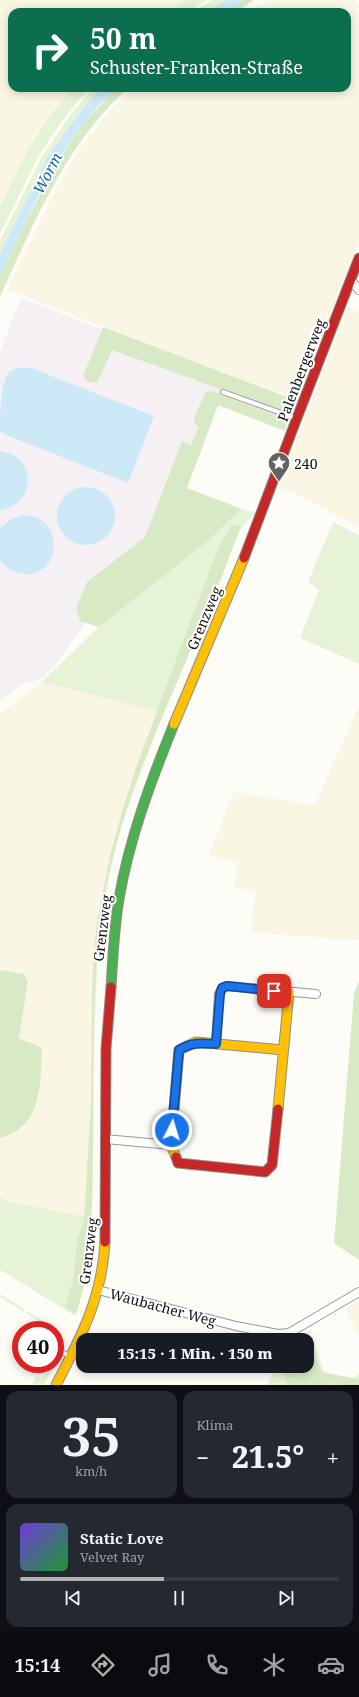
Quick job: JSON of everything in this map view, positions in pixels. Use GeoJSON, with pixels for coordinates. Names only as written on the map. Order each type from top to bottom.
{"type":"FeatureCollection","features":[{"type":"Feature","properties":{"kind":"street","name":"Palenbergerweg"},"geometry":{"type":"LineString","coordinates":[[269,493],[359,258]]}},
{"type":"Feature","properties":{"kind":"street"},"geometry":{"type":"LineString","coordinates":[[350,280],[359,290]]}},
{"type":"Feature","properties":{"kind":"street","name":"Grenzweg"},"geometry":{"type":"LineString","coordinates":[[56,1385],[84,1330],[98,1290],[104,1257],[106,1223],[106,1050],[113,951],[123,880],[135,830],[158,765],[243,562],[269,493]]}},
{"type":"Feature","properties":{"kind":"street"},"geometry":{"type":"LineString","coordinates":[[216,1044],[220,994],[222,988],[227,986],[316,994]]}},
{"type":"Feature","properties":{"kind":"street"},"geometry":{"type":"LineString","coordinates":[[283,1050],[196,1042],[179,1050],[171,1145],[178,1164],[265,1172],[272,1165],[289,992]]}},
{"type":"Feature","properties":{"kind":"street"},"geometry":{"type":"LineString","coordinates":[[105,1139],[171,1145]]}},
{"type":"Feature","properties":{"kind":"street","name":"Waubacher Weg"},"geometry":{"type":"LineString","coordinates":[[98,1290],[236,1326],[278,1334],[289,1333],[359,1292]]}},
{"type":"Feature","properties":{"kind":"lane"},"geometry":{"type":"LineString","coordinates":[[223,392],[297,419]]}},
{"type":"Feature","properties":{"kind":"lane"},"geometry":{"type":"LineString","coordinates":[[64,1354],[71,1358]]}},
{"type":"Feature","properties":{"kind":"shaded area"},"geometry":{"type":"Polygon","coordinates":[[[0,0],[185,0],[172,8],[8,8],[8,92],[70,92],[49,116],[36,134],[0,206],[0,0]]]}},
{"type":"Feature","properties":{"kind":"shaded area"},"geometry":{"type":"Polygon","coordinates":[[[269,0],[354,0],[359,4],[359,8],[357,10],[359,12],[359,241],[297,401],[7,289],[56,189],[78,151],[109,111],[129,92],[351,92],[351,8],[256,8],[269,0]]]}},
{"type":"Feature","properties":{"kind":"shaded area"},"geometry":{"type":"Polygon","coordinates":[[[21,298],[228,378],[187,488],[233,505],[85,623],[56,665],[41,679],[20,685],[0,701],[0,352],[21,298]]]}},
{"type":"Feature","properties":{"kind":"shaded area"},"geometry":{"type":"Polygon","coordinates":[[[348,307],[359,312],[359,527],[292,492],[277,489],[348,307]]]}},
{"type":"Feature","properties":{"kind":"shaded area"},"geometry":{"type":"Polygon","coordinates":[[[41,682],[164,713],[124,817],[113,860],[99,938],[94,1058],[92,1218],[12,1202],[0,1197],[0,1138],[6,1136],[38,1101],[42,1049],[36,1044],[25,1042],[19,1038],[27,980],[24,974],[0,970],[0,714],[41,682]]]}},
{"type":"Feature","properties":{"kind":"shaded area"},"geometry":{"type":"Polygon","coordinates":[[[359,706],[359,941],[251,932],[255,892],[233,888],[238,862],[209,856],[233,792],[315,805],[359,706]]]}},
{"type":"Feature","properties":{"kind":"shaded area"},"geometry":{"type":"Polygon","coordinates":[[[359,1300],[359,1335],[345,1308],[359,1300]]]}},
{"type":"Feature","properties":{"kind":"green space"},"geometry":{"type":"Polygon","coordinates":[[[185,0],[207,0],[194,8],[172,8],[185,0]]]}},
{"type":"Feature","properties":{"kind":"green space"},"geometry":{"type":"Polygon","coordinates":[[[212,0],[227,0],[214,8],[199,8],[212,0]]]}},
{"type":"Feature","properties":{"kind":"green space"},"geometry":{"type":"Polygon","coordinates":[[[243,0],[254,0],[242,8],[231,8],[243,0]]]}},
{"type":"Feature","properties":{"kind":"green space"},"geometry":{"type":"Polygon","coordinates":[[[70,92],[86,92],[67,114],[39,155],[0,234],[0,206],[28,149],[49,116],[70,92]]]}},
{"type":"Feature","properties":{"kind":"green space"},"geometry":{"type":"Polygon","coordinates":[[[90,92],[98,92],[88,102],[48,156],[0,253],[0,240],[42,157],[70,115],[90,92]]]}},
{"type":"Feature","properties":{"kind":"green space"},"geometry":{"type":"Polygon","coordinates":[[[112,92],[124,92],[106,110],[69,158],[26,240],[0,296],[0,276],[22,229],[55,166],[83,124],[112,92]]]}},
{"type":"Feature","properties":{"kind":"green space"},"geometry":{"type":"Polygon","coordinates":[[[103,327],[297,401],[292,412],[289,414],[112,350],[97,383],[87,381],[84,378],[84,374],[103,327]]]}},
{"type":"Feature","properties":{"kind":"green space"},"geometry":{"type":"Polygon","coordinates":[[[206,391],[215,392],[288,420],[285,431],[218,405],[187,488],[241,509],[207,542],[99,627],[80,621],[76,608],[87,582],[145,537],[182,441],[191,445],[199,427],[195,424],[194,418],[206,391]]]}},
{"type":"Feature","properties":{"kind":"green space"},"geometry":{"type":"Polygon","coordinates":[[[241,509],[256,513],[242,526],[234,542],[223,574],[164,713],[41,682],[99,627],[207,542],[241,509]]]}},
{"type":"Feature","properties":{"kind":"green space"},"geometry":{"type":"Polygon","coordinates":[[[333,522],[359,535],[359,664],[300,638],[319,590],[308,582],[333,522]]]}},
{"type":"Feature","properties":{"kind":"green space"},"geometry":{"type":"Polygon","coordinates":[[[236,525],[242,526],[216,592],[164,712],[135,786],[112,861],[104,900],[99,939],[95,993],[92,1196],[89,1256],[82,1295],[76,1314],[65,1308],[74,1276],[77,1240],[84,1219],[91,1103],[94,953],[97,922],[110,856],[137,765],[195,609],[219,547],[230,527],[236,525]]]}},
{"type":"Feature","properties":{"kind":"green space"},"geometry":{"type":"Polygon","coordinates":[[[0,970],[24,974],[28,981],[19,1038],[37,1045],[42,1049],[39,1090],[32,1114],[24,1124],[14,1132],[0,1138],[0,970]]]}},
{"type":"Feature","properties":{"kind":"green space"},"geometry":{"type":"Polygon","coordinates":[[[359,981],[359,1260],[334,1243],[354,993],[359,981]]]}},
{"type":"Feature","properties":{"kind":"green space"},"geometry":{"type":"Polygon","coordinates":[[[0,1197],[12,1202],[92,1218],[88,1267],[76,1314],[74,1315],[0,1270],[0,1197]]]}},
{"type":"Feature","properties":{"kind":"green space"},"geometry":{"type":"Polygon","coordinates":[[[0,1294],[25,1309],[24,1312],[0,1297],[0,1294]]]}},
{"type":"Feature","properties":{"kind":"green space"},"geometry":{"type":"Polygon","coordinates":[[[27,1311],[43,1321],[39,1321],[26,1313],[27,1311]]]}},
{"type":"Feature","properties":{"kind":"green space"},"geometry":{"type":"Polygon","coordinates":[[[314,1346],[326,1378],[350,1381],[359,1373],[359,1385],[267,1385],[272,1373],[314,1373],[314,1346]]]}},
{"type":"Feature","properties":{"kind":"green space"},"geometry":{"type":"Polygon","coordinates":[[[314,1355],[322,1372],[359,1378],[359,1385],[334,1385],[333,1382],[322,1385],[288,1385],[282,1374],[314,1373],[314,1355]]]}},
{"type":"Feature","properties":{"kind":"green space"},"geometry":{"type":"Polygon","coordinates":[[[46,1373],[50,1373],[44,1385],[32,1384],[36,1376],[42,1378],[46,1373]]]}},
{"type":"Feature","properties":{"kind":"water"},"geometry":{"type":"Polygon","coordinates":[[[227,0],[243,0],[231,8],[214,8],[227,0]]]}},
{"type":"Feature","properties":{"kind":"water","name":"Worm"},"geometry":{"type":"Polygon","coordinates":[[[98,92],[112,92],[79,129],[49,176],[0,276],[0,253],[48,156],[88,102],[98,92]]]}},
{"type":"Feature","properties":{"kind":"water"},"geometry":{"type":"Polygon","coordinates":[[[19,368],[31,368],[154,416],[128,483],[0,432],[1,400],[4,383],[10,371],[19,368]]]}},
{"type":"Feature","properties":{"kind":"water"},"geometry":{"type":"Polygon","coordinates":[[[0,451],[12,455],[21,462],[26,471],[28,480],[26,490],[21,499],[12,506],[0,510],[0,451]]]}},
{"type":"Feature","properties":{"kind":"water"},"geometry":{"type":"Polygon","coordinates":[[[86,487],[97,489],[110,500],[113,505],[115,516],[113,527],[102,540],[97,543],[86,545],[75,543],[62,532],[59,527],[57,516],[59,505],[70,492],[75,489],[86,487]]]}},
{"type":"Feature","properties":{"kind":"water"},"geometry":{"type":"Polygon","coordinates":[[[21,515],[36,517],[46,524],[52,534],[54,545],[52,557],[46,566],[37,573],[24,574],[10,570],[0,560],[0,529],[10,520],[21,515]]]}},
{"type":"Feature","properties":{"kind":"traffic: fast"},"geometry":{"type":"LineString","coordinates":[[111,987],[117,910],[123,877],[142,810],[174,724]]}},
{"type":"Feature","properties":{"kind":"traffic: slow"},"geometry":{"type":"LineString","coordinates":[[174,724],[244,558]]}},
{"type":"Feature","properties":{"kind":"traffic: slow"},"geometry":{"type":"LineString","coordinates":[[278,1109],[289,992]]}},
{"type":"Feature","properties":{"kind":"traffic: slow"},"geometry":{"type":"LineString","coordinates":[[176,1157],[171,1145],[179,1050],[196,1042],[283,1050]]}},
{"type":"Feature","properties":{"kind":"traffic: slow"},"geometry":{"type":"LineString","coordinates":[[56,1385],[82,1333],[95,1299],[100,1281],[105,1242]]}},
{"type":"Feature","properties":{"kind":"traffic: jam"},"geometry":{"type":"LineString","coordinates":[[244,558],[359,258]]}},
{"type":"Feature","properties":{"kind":"traffic: jam"},"geometry":{"type":"LineString","coordinates":[[105,1242],[106,1049],[111,987]]}},
{"type":"Feature","properties":{"kind":"traffic: jam"},"geometry":{"type":"LineString","coordinates":[[176,1157],[178,1163],[265,1172],[272,1165],[278,1109]]}},
{"type":"Feature","properties":{"kind":"place","name":"240"},"geometry":{"type":"Point","coordinates":[279,482]}},
{"type":"Feature","properties":{"kind":"route"},"geometry":{"type":"LineString","coordinates":[[172,1130],[179,1050],[196,1042],[216,1044],[220,994],[222,988],[227,986],[274,991]]}}]}
